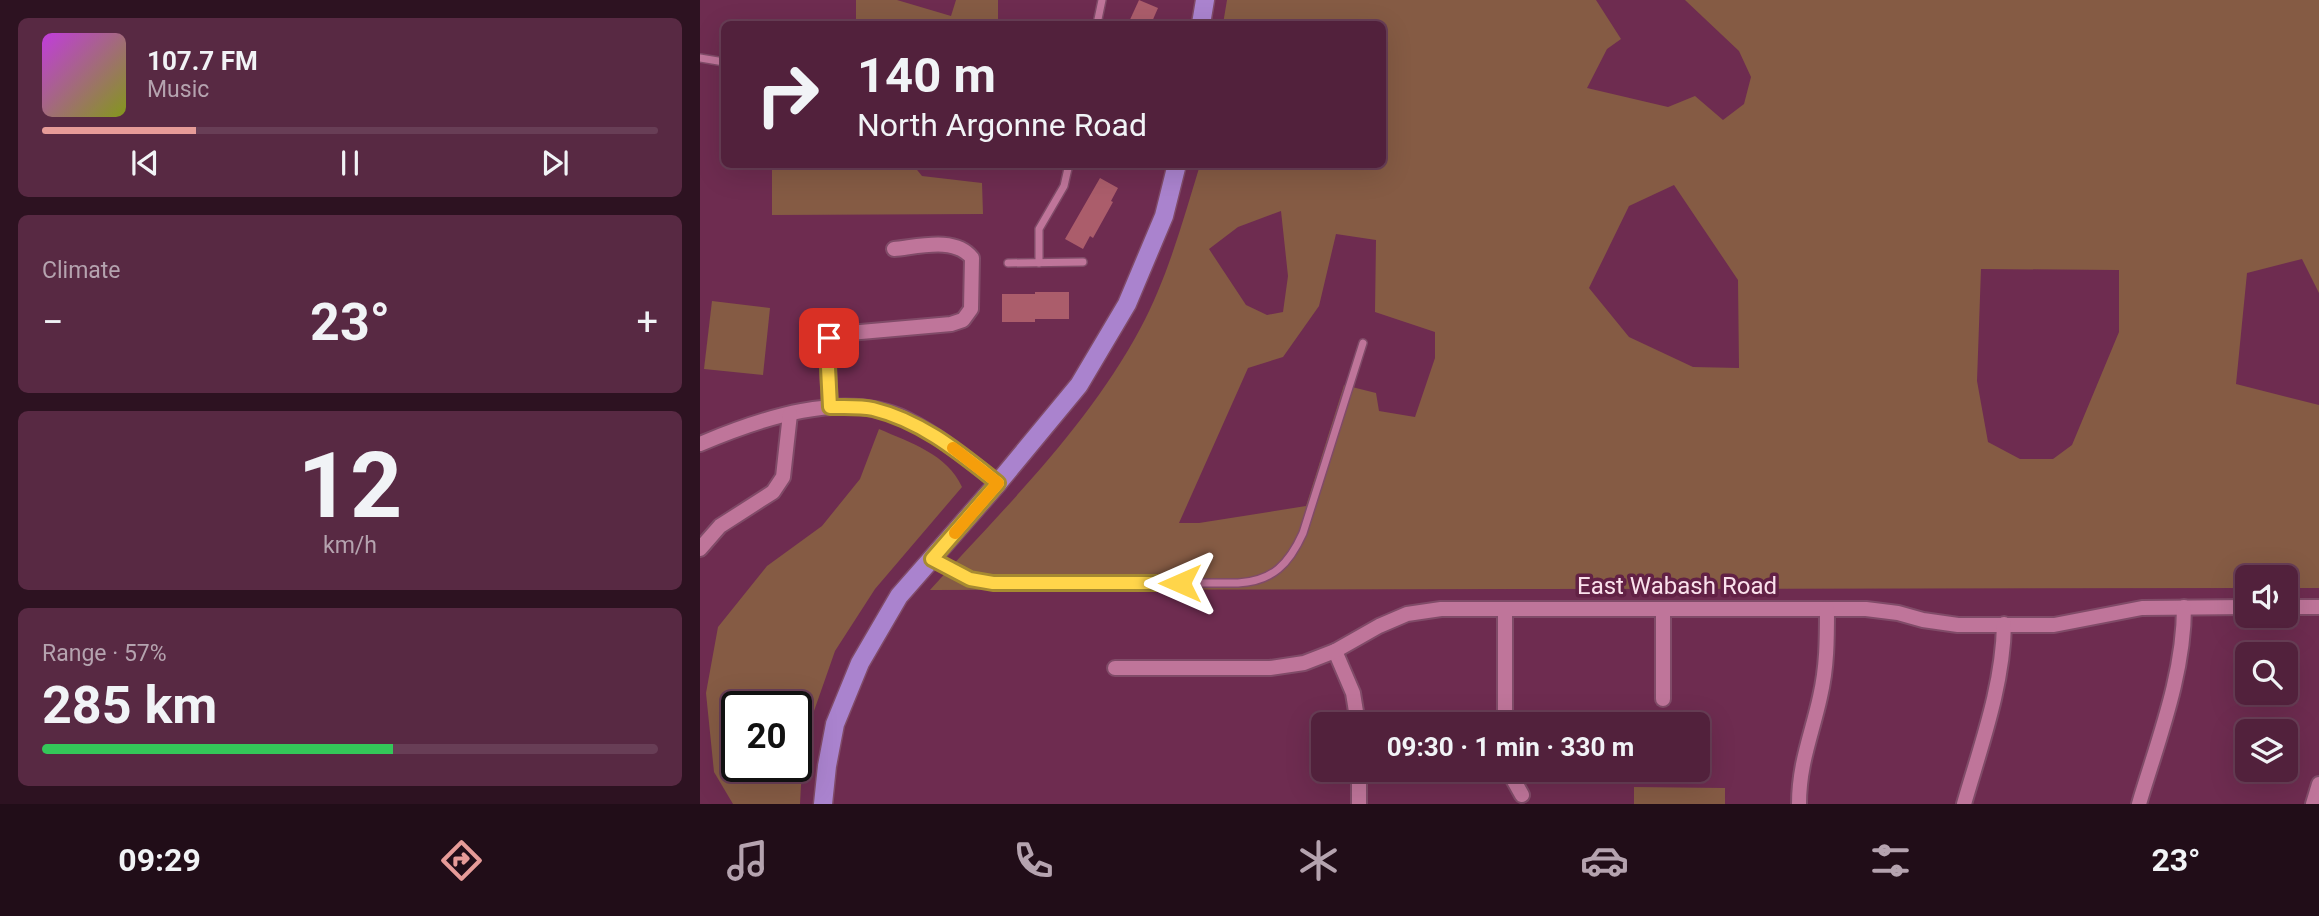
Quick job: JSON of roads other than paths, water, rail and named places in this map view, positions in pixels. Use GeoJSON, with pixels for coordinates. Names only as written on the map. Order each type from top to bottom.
{"type":"FeatureCollection","features":[{"type":"Feature","properties":{"kind":"main road"},"geometry":{"type":"LineString","coordinates":[[1202,21],[1205,0]]}},
{"type":"Feature","properties":{"kind":"main road"},"geometry":{"type":"LineString","coordinates":[[823,804],[835,724],[860,663],[899,596],[1079,385],[1127,304],[1164,216],[1176,168]]}},
{"type":"Feature","properties":{"kind":"street"},"geometry":{"type":"LineString","coordinates":[[830,407],[827,347],[829,338],[838,334],[951,324],[963,320],[971,310],[972,258],[967,251],[948,245],[894,249]]}},
{"type":"Feature","properties":{"kind":"street"},"geometry":{"type":"LineString","coordinates":[[700,444],[774,417],[830,407],[871,408],[904,418],[948,444],[998,483]]}},
{"type":"Feature","properties":{"kind":"street"},"geometry":{"type":"LineString","coordinates":[[700,549],[720,526],[773,492],[783,477],[790,414]]}},
{"type":"Feature","properties":{"kind":"street"},"geometry":{"type":"LineString","coordinates":[[2139,804],[2178,672],[2184,642],[2184,607]]}},
{"type":"Feature","properties":{"kind":"street","name":"East Wabash Road"},"geometry":{"type":"LineString","coordinates":[[1115,668],[1270,668],[1304,663],[1335,651],[1379,626],[1407,614],[1441,609],[1866,609],[1958,625],[2054,625],[2081,621],[2103,613],[2141,608],[2235,607]]}},
{"type":"Feature","properties":{"kind":"street"},"geometry":{"type":"LineString","coordinates":[[2298,607],[2319,607]]}},
{"type":"Feature","properties":{"kind":"street"},"geometry":{"type":"LineString","coordinates":[[1663,608],[1663,699]]}},
{"type":"Feature","properties":{"kind":"street"},"geometry":{"type":"LineString","coordinates":[[1505,609],[1505,712]]}},
{"type":"Feature","properties":{"kind":"street"},"geometry":{"type":"LineString","coordinates":[[1799,804],[1805,749],[1820,697],[1827,657],[1827,609]]}},
{"type":"Feature","properties":{"kind":"street"},"geometry":{"type":"LineString","coordinates":[[1964,804],[2000,678],[2004,624]]}},
{"type":"Feature","properties":{"kind":"street"},"geometry":{"type":"LineString","coordinates":[[1335,651],[1353,693],[1356,712]]}},
{"type":"Feature","properties":{"kind":"street"},"geometry":{"type":"LineString","coordinates":[[1359,782],[1359,804]]}},
{"type":"Feature","properties":{"kind":"street"},"geometry":{"type":"LineString","coordinates":[[1514,782],[1522,795]]}},
{"type":"Feature","properties":{"kind":"street"},"geometry":{"type":"LineString","coordinates":[[2313,804],[2319,784]]}},
{"type":"Feature","properties":{"kind":"lane"},"geometry":{"type":"LineString","coordinates":[[1098,21],[1102,0]]}},
{"type":"Feature","properties":{"kind":"lane"},"geometry":{"type":"LineString","coordinates":[[700,58],[721,62]]}},
{"type":"Feature","properties":{"kind":"lane"},"geometry":{"type":"LineString","coordinates":[[1039,262],[1039,229],[1064,186],[1068,168]]}},
{"type":"Feature","properties":{"kind":"lane"},"geometry":{"type":"LineString","coordinates":[[1008,263],[1083,261]]}},
{"type":"Feature","properties":{"kind":"lane"},"geometry":{"type":"LineString","coordinates":[[932,559],[970,579],[1012,584],[1238,583],[1270,576],[1287,560],[1303,533],[1363,343]]}}]}
